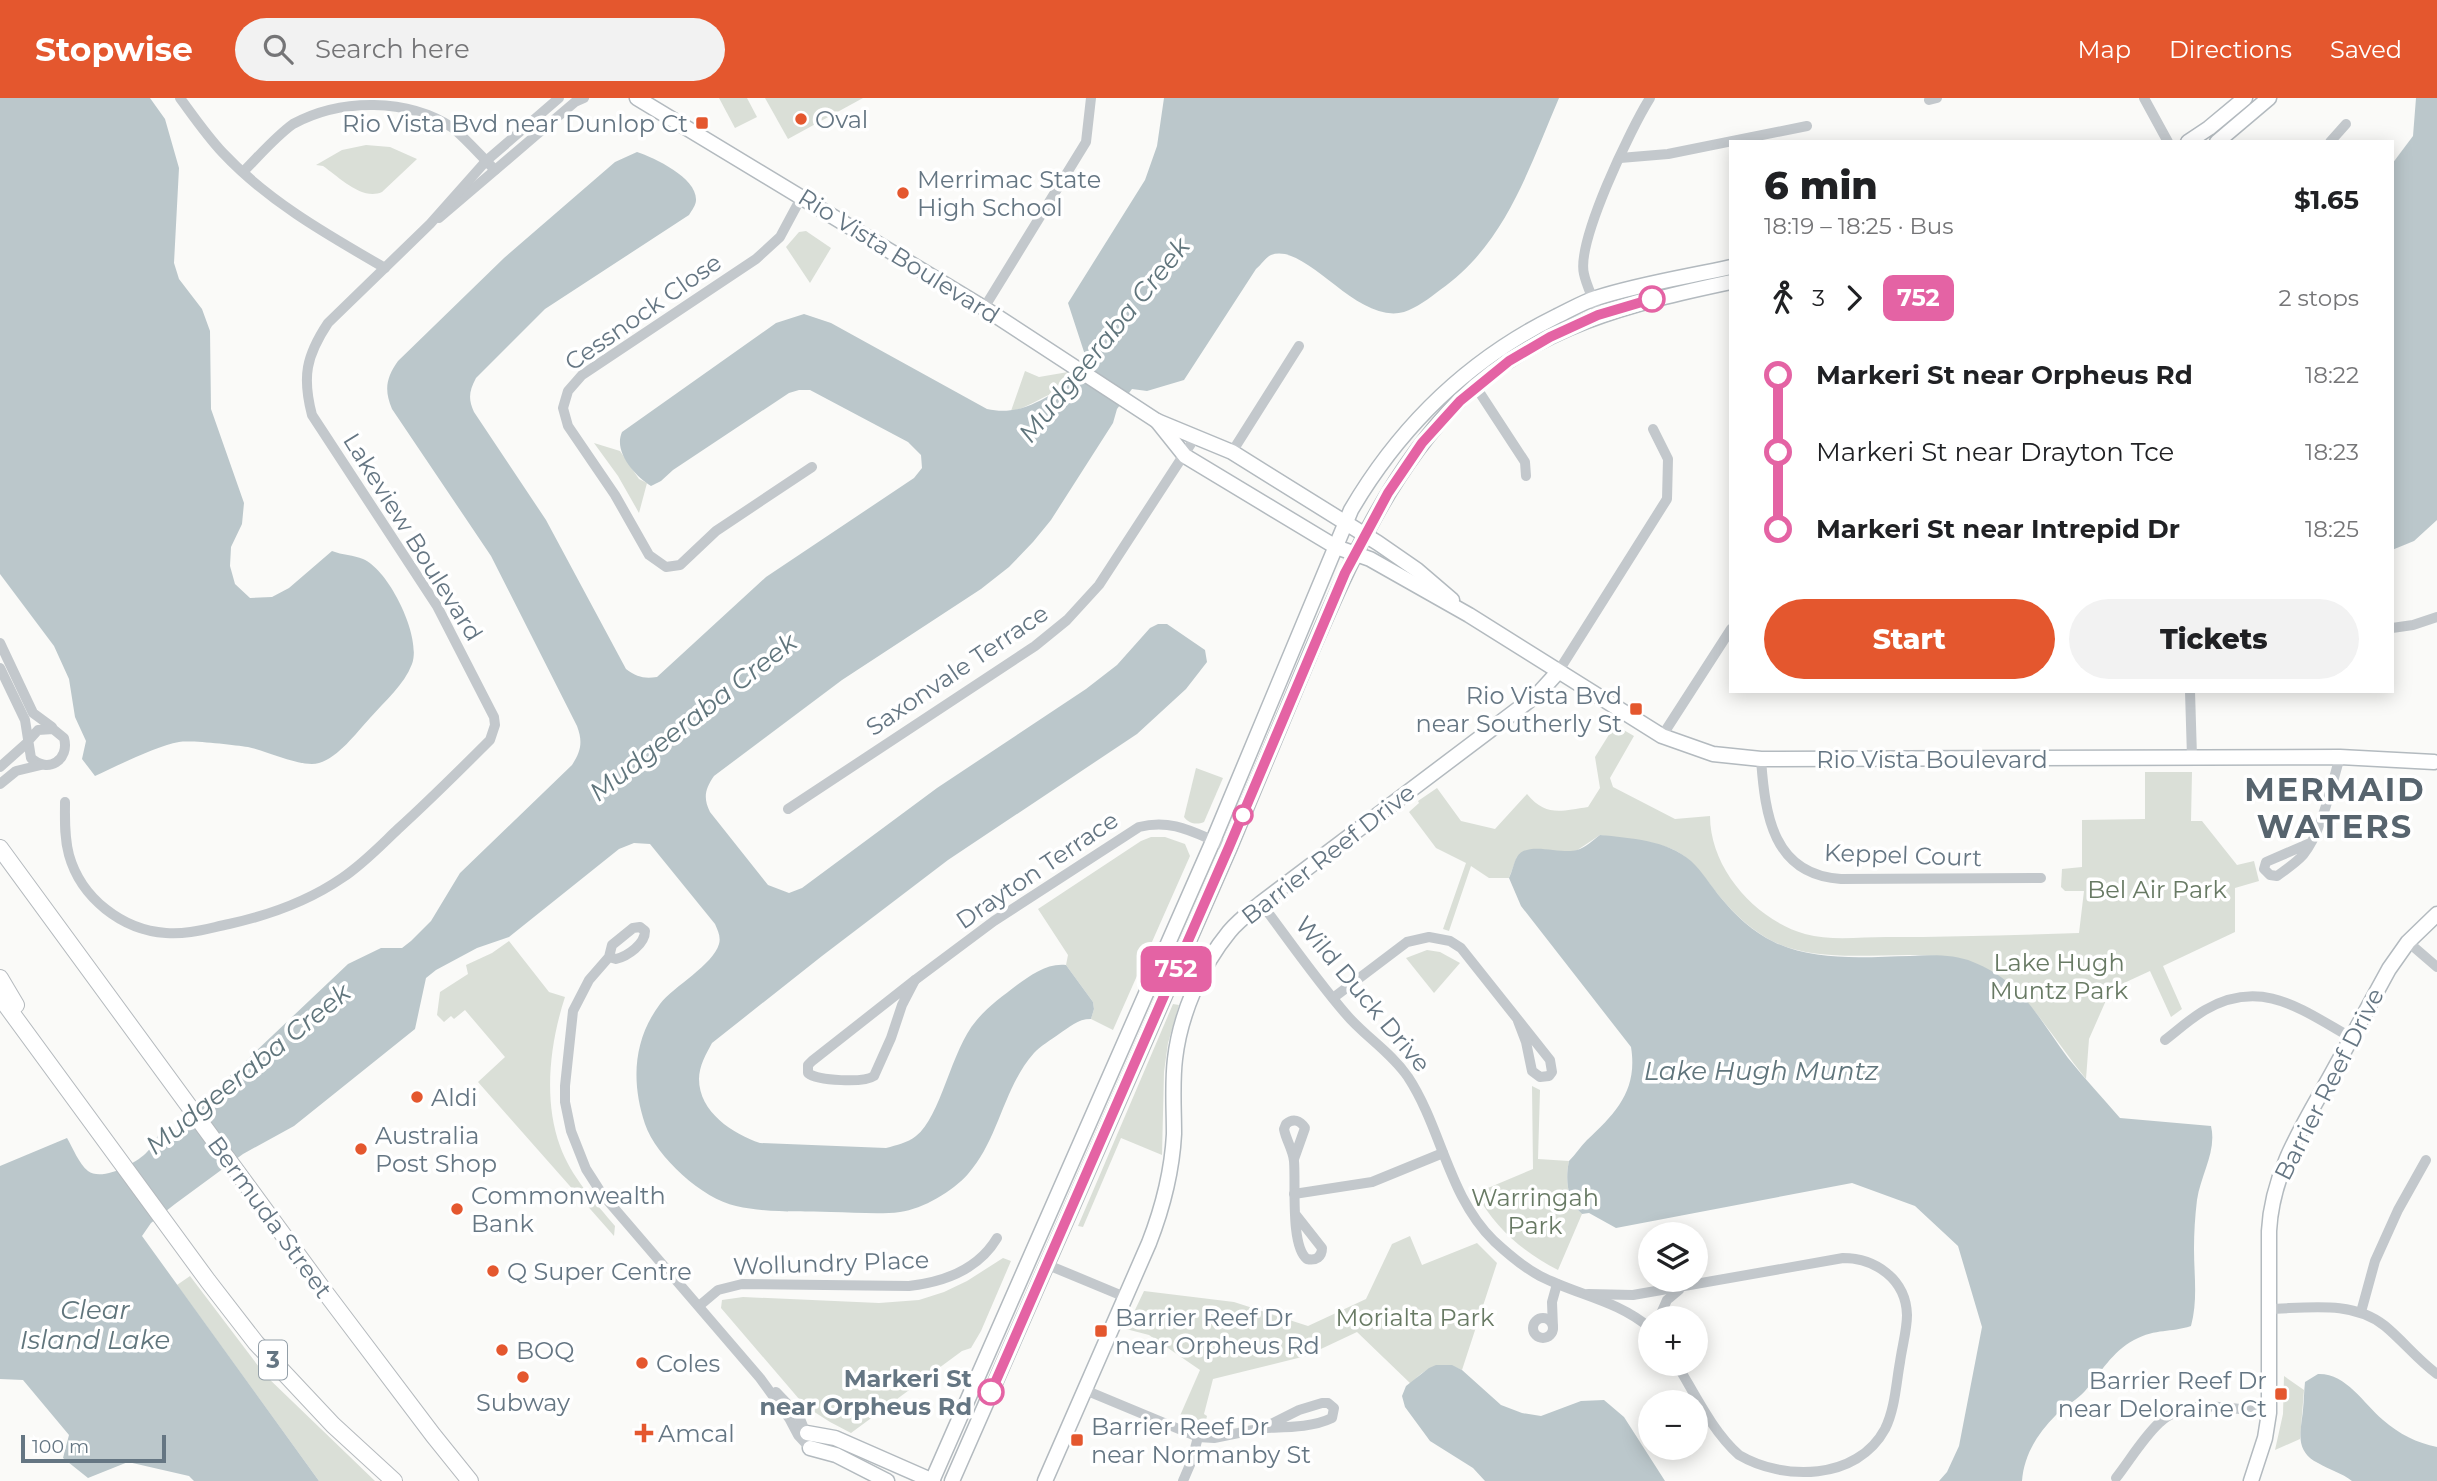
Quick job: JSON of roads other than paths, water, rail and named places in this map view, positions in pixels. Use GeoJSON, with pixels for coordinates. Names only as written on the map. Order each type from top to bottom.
{"type":"FeatureCollection","features":[{"type":"Feature","properties":{"kind":"main road","name":"Bermuda Street"},"geometry":{"type":"LineString","coordinates":[[0,848],[237,1174],[470,1481]]}},
{"type":"Feature","properties":{"kind":"main road"},"geometry":{"type":"LineString","coordinates":[[0,978],[51,1068]]}},
{"type":"Feature","properties":{"kind":"main road","name":"3"},"geometry":{"type":"LineString","coordinates":[[0,997],[256,1343],[333,1425],[394,1481]]}},
{"type":"Feature","properties":{"kind":"street"},"geometry":{"type":"LineString","coordinates":[[180,98],[209,136],[243,173],[307,222],[385,268]]}},
{"type":"Feature","properties":{"kind":"street"},"geometry":{"type":"LineString","coordinates":[[243,173],[279,136],[309,114],[346,100],[365,98],[399,102],[438,118],[453,128],[495,170]]}},
{"type":"Feature","properties":{"kind":"street","name":"Lakeview Boulevard"},"geometry":{"type":"LineString","coordinates":[[65,802],[65,839],[68,853],[73,868],[89,893],[111,913],[135,926],[160,933],[186,932],[284,910],[325,889],[360,866],[490,740],[495,725],[494,717],[457,643],[413,567],[312,415],[307,396],[308,360],[328,323],[430,224],[486,161],[559,98]]}},
{"type":"Feature","properties":{"kind":"street"},"geometry":{"type":"LineString","coordinates":[[430,224],[449,212],[575,102],[584,98]]}},
{"type":"Feature","properties":{"kind":"street","name":"Rio Vista Boulevard"},"geometry":{"type":"LineString","coordinates":[[637,98],[984,308],[1157,421],[1232,452],[1418,570],[1469,615]]}},
{"type":"Feature","properties":{"kind":"street"},"geometry":{"type":"LineString","coordinates":[[984,308],[1086,142],[1091,98]]}},
{"type":"Feature","properties":{"kind":"street"},"geometry":{"type":"LineString","coordinates":[[1598,315],[1583,274],[1584,251],[1605,192],[1650,98]]}},
{"type":"Feature","properties":{"kind":"street"},"geometry":{"type":"LineString","coordinates":[[2144,98],[2167,140]]}},
{"type":"Feature","properties":{"kind":"street"},"geometry":{"type":"LineString","coordinates":[[2191,140],[2245,98]]}},
{"type":"Feature","properties":{"kind":"street"},"geometry":{"type":"LineString","coordinates":[[2220,140],[2269,98]]}},
{"type":"Feature","properties":{"kind":"street"},"geometry":{"type":"LineString","coordinates":[[2332,140],[2346,124]]}},
{"type":"Feature","properties":{"kind":"street"},"geometry":{"type":"LineString","coordinates":[[1738,140],[1807,126]]}},
{"type":"Feature","properties":{"kind":"street"},"geometry":{"type":"LineString","coordinates":[[1620,158],[1668,154],[1729,142]]}},
{"type":"Feature","properties":{"kind":"street","name":"Cessnock Close"},"geometry":{"type":"LineString","coordinates":[[802,196],[780,237],[756,259],[582,375],[568,391],[563,408],[568,426],[615,495],[649,555],[666,566],[680,565],[716,531],[812,467]]}},
{"type":"Feature","properties":{"kind":"street"},"geometry":{"type":"LineString","coordinates":[[802,1433],[830,1436],[932,1481],[1213,841],[1346,523],[1373,474],[1395,444],[1466,373],[1527,331],[1594,298],[1729,267]]}},
{"type":"Feature","properties":{"kind":"street"},"geometry":{"type":"LineString","coordinates":[[952,1481],[1048,1265],[1354,554],[1388,493],[1422,443],[1476,386],[1509,361],[1550,337],[1598,315],[1652,299],[1729,282]]}},
{"type":"Feature","properties":{"kind":"street"},"geometry":{"type":"LineString","coordinates":[[1232,452],[1299,346]]}},
{"type":"Feature","properties":{"kind":"street"},"geometry":{"type":"LineString","coordinates":[[1466,373],[1525,462],[1526,477]]}},
{"type":"Feature","properties":{"kind":"street","name":"Rio Vista Boulevard"},"geometry":{"type":"LineString","coordinates":[[1157,421],[1185,456],[1336,547],[1370,559],[1469,615],[1662,736],[1713,754],[1761,760],[2340,757],[2436,763]]}},
{"type":"Feature","properties":{"kind":"street"},"geometry":{"type":"LineString","coordinates":[[1558,672],[1667,499],[1668,459],[1653,429]]}},
{"type":"Feature","properties":{"kind":"street","name":"Saxonvale Terrace"},"geometry":{"type":"LineString","coordinates":[[788,809],[1035,646],[1067,620],[1099,585],[1196,436]]}},
{"type":"Feature","properties":{"kind":"street"},"geometry":{"type":"LineString","coordinates":[[2394,628],[2437,617]]}},
{"type":"Feature","properties":{"kind":"street"},"geometry":{"type":"LineString","coordinates":[[1662,736],[1729,632]]}},
{"type":"Feature","properties":{"kind":"street"},"geometry":{"type":"LineString","coordinates":[[0,643],[36,716],[58,731],[65,742],[63,756],[54,764],[20,769],[0,784]]}},
{"type":"Feature","properties":{"kind":"street"},"geometry":{"type":"LineString","coordinates":[[0,668],[25,720],[30,756],[41,765]]}},
{"type":"Feature","properties":{"kind":"street","name":"Barrier Reef Drive"},"geometry":{"type":"LineString","coordinates":[[1045,1481],[1149,1243],[1168,1185],[1174,1136],[1175,1061],[1183,1021],[1220,944],[1261,902],[1538,694],[1558,672]]}},
{"type":"Feature","properties":{"kind":"street"},"geometry":{"type":"LineString","coordinates":[[10,689],[24,693]]}},
{"type":"Feature","properties":{"kind":"street"},"geometry":{"type":"LineString","coordinates":[[2190,693],[2192,757]]}},
{"type":"Feature","properties":{"kind":"street"},"geometry":{"type":"LineString","coordinates":[[0,767],[29,741],[34,733],[43,728],[58,731]]}},
{"type":"Feature","properties":{"kind":"street"},"geometry":{"type":"LineString","coordinates":[[2310,843],[2317,830],[2340,757]]}},
{"type":"Feature","properties":{"kind":"street","name":"Keppel Court"},"geometry":{"type":"LineString","coordinates":[[1761,760],[1775,838],[1796,864],[1817,876],[1841,879],[2041,878]]}},
{"type":"Feature","properties":{"kind":"street","name":"Drayton Terrace"},"geometry":{"type":"LineString","coordinates":[[915,980],[902,1005],[874,1076],[869,1080],[816,1078],[808,1073],[808,1065],[812,1060],[915,980],[994,921],[1139,827],[1152,824],[1177,825],[1229,847]]}},
{"type":"Feature","properties":{"kind":"street","name":"Wild Duck Drive"},"geometry":{"type":"LineString","coordinates":[[1261,902],[1346,1014],[1378,1043],[1406,1075],[1422,1103],[1464,1202],[1484,1231],[1526,1268],[1558,1284],[1623,1309],[1638,1320]]}},
{"type":"Feature","properties":{"kind":"street","name":"Barrier Reef Drive"},"geometry":{"type":"LineString","coordinates":[[2251,1481],[2269,1413],[2269,1231],[2275,1189],[2293,1143],[2389,968],[2408,942],[2437,914]]}},
{"type":"Feature","properties":{"kind":"street"},"geometry":{"type":"LineString","coordinates":[[1333,998],[1406,942],[1418,938],[1441,938],[1461,948],[1470,957],[1550,1060],[1552,1072],[1549,1076],[1540,1077],[1532,1071],[1518,1021]]}},
{"type":"Feature","properties":{"kind":"street"},"geometry":{"type":"LineString","coordinates":[[2408,942],[2437,967]]}},
{"type":"Feature","properties":{"kind":"street"},"geometry":{"type":"LineString","coordinates":[[610,957],[582,990],[573,1011],[568,1034],[565,1086],[567,1117],[577,1150],[593,1182],[760,1378],[795,1411],[810,1448],[836,1455],[885,1480]]}},
{"type":"Feature","properties":{"kind":"street"},"geometry":{"type":"LineString","coordinates":[[2165,1040],[2204,1010],[2235,997],[2259,995],[2287,1001],[2351,1038]]}},
{"type":"Feature","properties":{"kind":"street"},"geometry":{"type":"LineString","coordinates":[[1294,1194],[1372,1182],[1443,1153]]}},
{"type":"Feature","properties":{"kind":"street"},"geometry":{"type":"LineString","coordinates":[[1294,1159],[1296,1215]]}},
{"type":"Feature","properties":{"kind":"street"},"geometry":{"type":"LineString","coordinates":[[2361,1312],[2375,1261],[2398,1210],[2426,1160]]}},
{"type":"Feature","properties":{"kind":"street","name":"Wollundry Place"},"geometry":{"type":"LineString","coordinates":[[699,1306],[719,1290],[742,1284],[925,1284],[967,1269],[989,1251],[997,1238]]}},
{"type":"Feature","properties":{"kind":"street","name":"Wild Duck Drive"},"geometry":{"type":"LineString","coordinates":[[1684,1376],[1720,1433],[1740,1457],[1778,1476],[1800,1480],[1844,1469],[1870,1450],[1886,1428],[1894,1399],[1907,1317],[1903,1296],[1892,1277],[1875,1264],[1856,1258],[1833,1259],[1708,1283]]}},
{"type":"Feature","properties":{"kind":"street"},"geometry":{"type":"LineString","coordinates":[[1048,1265],[1125,1297]]}},
{"type":"Feature","properties":{"kind":"street"},"geometry":{"type":"LineString","coordinates":[[1552,1302],[1535,1321],[1532,1329],[1540,1338],[1549,1338],[1553,1330],[1552,1302],[1558,1284]]}},
{"type":"Feature","properties":{"kind":"street","name":"Wild Duck Drive"},"geometry":{"type":"LineString","coordinates":[[1588,1294],[1621,1296],[1650,1292]]}},
{"type":"Feature","properties":{"kind":"street"},"geometry":{"type":"LineString","coordinates":[[1664,1306],[1667,1300],[1679,1292]]}},
{"type":"Feature","properties":{"kind":"street"},"geometry":{"type":"LineString","coordinates":[[2269,1309],[2335,1307],[2361,1312],[2383,1324],[2437,1374]]}},
{"type":"Feature","properties":{"kind":"street"},"geometry":{"type":"LineString","coordinates":[[1535,1321],[1538,1318],[1546,1319],[1553,1330]]}},
{"type":"Feature","properties":{"kind":"street"},"geometry":{"type":"LineString","coordinates":[[1084,1390],[1198,1437],[1214,1438],[1263,1428],[1298,1427],[1332,1418],[1334,1408],[1328,1403],[1322,1403],[1294,1412],[1263,1428]]}},
{"type":"Feature","properties":{"kind":"street"},"geometry":{"type":"LineString","coordinates":[[2116,1478],[2154,1429],[2176,1412],[2206,1406],[2269,1413]]}},
{"type":"Feature","properties":{"kind":"street"},"geometry":{"type":"LineString","coordinates":[[1183,1481],[1198,1437]]}},
{"type":"Feature","properties":{"kind":"street"},"geometry":{"type":"LineString","coordinates":[[877,1457],[877,1468],[885,1480]]}},
{"type":"Feature","properties":{"kind":"water"},"geometry":{"type":"Polygon","coordinates":[[[0,98],[150,98],[165,119],[179,168],[174,263],[179,279],[202,309],[210,331],[211,409],[244,503],[242,524],[231,547],[230,566],[235,584],[250,598],[272,597],[289,588],[332,551],[363,559],[373,566],[393,590],[408,622],[414,652],[412,664],[404,679],[347,744],[326,760],[312,764],[303,763],[248,747],[185,742],[159,748],[95,776],[82,759],[86,741],[75,717],[69,679],[54,646],[0,574],[0,98]]]}},
{"type":"Feature","properties":{"kind":"water"},"geometry":{"type":"Polygon","coordinates":[[[1164,98],[1559,98],[1513,203],[1482,251],[1463,272],[1413,308],[1404,312],[1386,313],[1368,307],[1350,296],[1300,260],[1285,254],[1269,256],[1256,269],[1184,380],[1147,391],[1132,389],[1117,409],[1113,423],[1051,520],[1009,567],[981,589],[842,680],[714,776],[706,794],[710,812],[768,885],[789,893],[802,888],[937,788],[1086,689],[1117,665],[1150,628],[1167,624],[1205,650],[1207,662],[1186,689],[1137,734],[948,860],[712,1043],[700,1069],[701,1091],[705,1102],[719,1120],[739,1134],[760,1143],[886,1148],[902,1144],[925,1127],[967,1033],[995,1002],[1034,974],[1052,966],[1066,965],[1093,1002],[1091,1019],[1074,1024],[1034,1053],[1015,1082],[978,1160],[954,1187],[928,1203],[900,1212],[874,1213],[772,1211],[723,1202],[682,1175],[659,1150],[645,1124],[636,1077],[640,1047],[651,1018],[666,997],[709,960],[719,944],[719,934],[715,924],[650,844],[634,843],[619,849],[509,937],[477,948],[426,978],[415,1029],[294,1126],[243,1154],[175,1204],[151,1223],[142,1236],[319,1481],[194,1481],[189,1476],[128,1462],[88,1478],[63,1458],[69,1435],[23,1380],[0,1379],[0,1166],[67,1138],[88,1171],[94,1174],[110,1173],[128,1166],[150,1149],[162,1123],[167,1130],[177,1131],[215,1090],[348,964],[381,948],[402,948],[411,941],[431,921],[460,873],[572,765],[579,751],[580,737],[577,726],[491,556],[392,409],[388,384],[398,361],[504,258],[615,162],[637,152],[674,170],[690,184],[696,200],[689,215],[545,309],[476,378],[470,395],[474,412],[546,520],[626,669],[641,677],[657,677],[766,577],[914,478],[922,468],[921,455],[908,442],[810,390],[789,393],[651,486],[627,463],[620,447],[622,432],[776,323],[804,314],[831,323],[987,409],[1019,409],[1063,391],[1086,358],[1068,303],[1145,180],[1157,146],[1164,98]]]}},
{"type":"Feature","properties":{"kind":"water"},"geometry":{"type":"Polygon","coordinates":[[[2416,98],[2437,98],[2437,520],[2414,541],[2394,549],[2394,161],[2413,136],[2416,98]]]}},
{"type":"Feature","properties":{"kind":"water","name":"Lake Hugh Muntz"},"geometry":{"type":"Polygon","coordinates":[[[1600,835],[1648,841],[1671,848],[1695,865],[1745,923],[1774,942],[1806,953],[1840,957],[1926,955],[1973,962],[2005,980],[2028,1002],[2068,1058],[2120,1118],[2211,1126],[2212,1144],[2196,1206],[2195,1297],[2191,1326],[2142,1336],[2119,1350],[2085,1391],[2043,1430],[2029,1454],[2022,1481],[1939,1481],[1947,1472],[1959,1446],[1982,1327],[1958,1246],[1915,1206],[1852,1183],[1616,1228],[1589,1213],[1582,1214],[1573,1203],[1568,1189],[1569,1161],[1622,1100],[1631,1076],[1631,1047],[1521,906],[1509,878],[1516,859],[1528,849],[1570,851],[1586,846],[1600,835]]]}},
{"type":"Feature","properties":{"kind":"water"},"geometry":{"type":"Polygon","coordinates":[[[1452,1365],[1462,1370],[1501,1405],[1522,1413],[1541,1416],[1581,1401],[1604,1400],[1624,1417],[1638,1439],[1638,1460],[1652,1460],[1665,1481],[1485,1481],[1473,1468],[1430,1441],[1405,1407],[1402,1396],[1406,1386],[1429,1368],[1452,1365]]]}},
{"type":"Feature","properties":{"kind":"water"},"geometry":{"type":"Polygon","coordinates":[[[2318,1374],[2337,1378],[2346,1384],[2383,1420],[2402,1434],[2437,1447],[2437,1481],[2352,1481],[2310,1458],[2305,1453],[2301,1440],[2305,1382],[2318,1374]]]}},
{"type":"Feature","properties":{"kind":"place","name":"Oval"},"geometry":{"type":"Point","coordinates":[801,119]}},
{"type":"Feature","properties":{"kind":"place","name":"Rio Vista Bvd near Dunlop Ct"},"geometry":{"type":"Point","coordinates":[702,123]}},
{"type":"Feature","properties":{"kind":"place","name":"Merrimac State High School"},"geometry":{"type":"Point","coordinates":[903,193]}},
{"type":"Feature","properties":{"kind":"place","name":"Rio Vista Bvd near Southerly St"},"geometry":{"type":"Point","coordinates":[1636,709]}},
{"type":"Feature","properties":{"kind":"place","name":"Aldi"},"geometry":{"type":"Point","coordinates":[417,1097]}},
{"type":"Feature","properties":{"kind":"place","name":"Australia Post Shop"},"geometry":{"type":"Point","coordinates":[361,1149]}},
{"type":"Feature","properties":{"kind":"place","name":"Commonwealth Bank"},"geometry":{"type":"Point","coordinates":[457,1209]}},
{"type":"Feature","properties":{"kind":"place","name":"Q Super Centre"},"geometry":{"type":"Point","coordinates":[493,1271]}},
{"type":"Feature","properties":{"kind":"place","name":"Barrier Reef Dr near Orpheus Rd"},"geometry":{"type":"Point","coordinates":[1101,1331]}},
{"type":"Feature","properties":{"kind":"place","name":"BOQ"},"geometry":{"type":"Point","coordinates":[502,1350]}},
{"type":"Feature","properties":{"kind":"place","name":"Coles"},"geometry":{"type":"Point","coordinates":[642,1363]}},
{"type":"Feature","properties":{"kind":"place","name":"Subway"},"geometry":{"type":"Point","coordinates":[523,1377]}},
{"type":"Feature","properties":{"kind":"place","name":"Markeri St near Orpheus Rd"},"geometry":{"type":"Point","coordinates":[991,1392]}},
{"type":"Feature","properties":{"kind":"place","name":"Barrier Reef Dr near Deloraine Ct"},"geometry":{"type":"Point","coordinates":[2281,1394]}},
{"type":"Feature","properties":{"kind":"place","name":"Amcal"},"geometry":{"type":"Point","coordinates":[644,1433]}},
{"type":"Feature","properties":{"kind":"place","name":"Barrier Reef Dr near Normanby St"},"geometry":{"type":"Point","coordinates":[1077,1440]}},
{"type":"Feature","properties":{"kind":"district","name":"MERMAID WATERS"},"geometry":{"type":"Point","coordinates":[2335,808]}},
{"type":"Feature","properties":{"kind":"water label","name":"Mudgeeraba Creek"},"geometry":{"type":"Point","coordinates":[1104,340]}},
{"type":"Feature","properties":{"kind":"water label","name":"Mudgeeraba Creek"},"geometry":{"type":"Point","coordinates":[693,717]}},
{"type":"Feature","properties":{"kind":"water label","name":"Mudgeeraba Creek"},"geometry":{"type":"Point","coordinates":[248,1069]}},
{"type":"Feature","properties":{"kind":"water label","name":"Clear Island Lake"},"geometry":{"type":"Point","coordinates":[95,1325]}},
{"type":"Feature","properties":{"kind":"park label","name":"Bel Air Park"},"geometry":{"type":"Point","coordinates":[2157,889]}},
{"type":"Feature","properties":{"kind":"park label","name":"Lake Hugh Muntz Park"},"geometry":{"type":"Point","coordinates":[2059,976]}},
{"type":"Feature","properties":{"kind":"park label","name":"Warringah Park"},"geometry":{"type":"Point","coordinates":[1535,1211]}},
{"type":"Feature","properties":{"kind":"park label","name":"Morialta Park"},"geometry":{"type":"Point","coordinates":[1415,1317]}}]}
